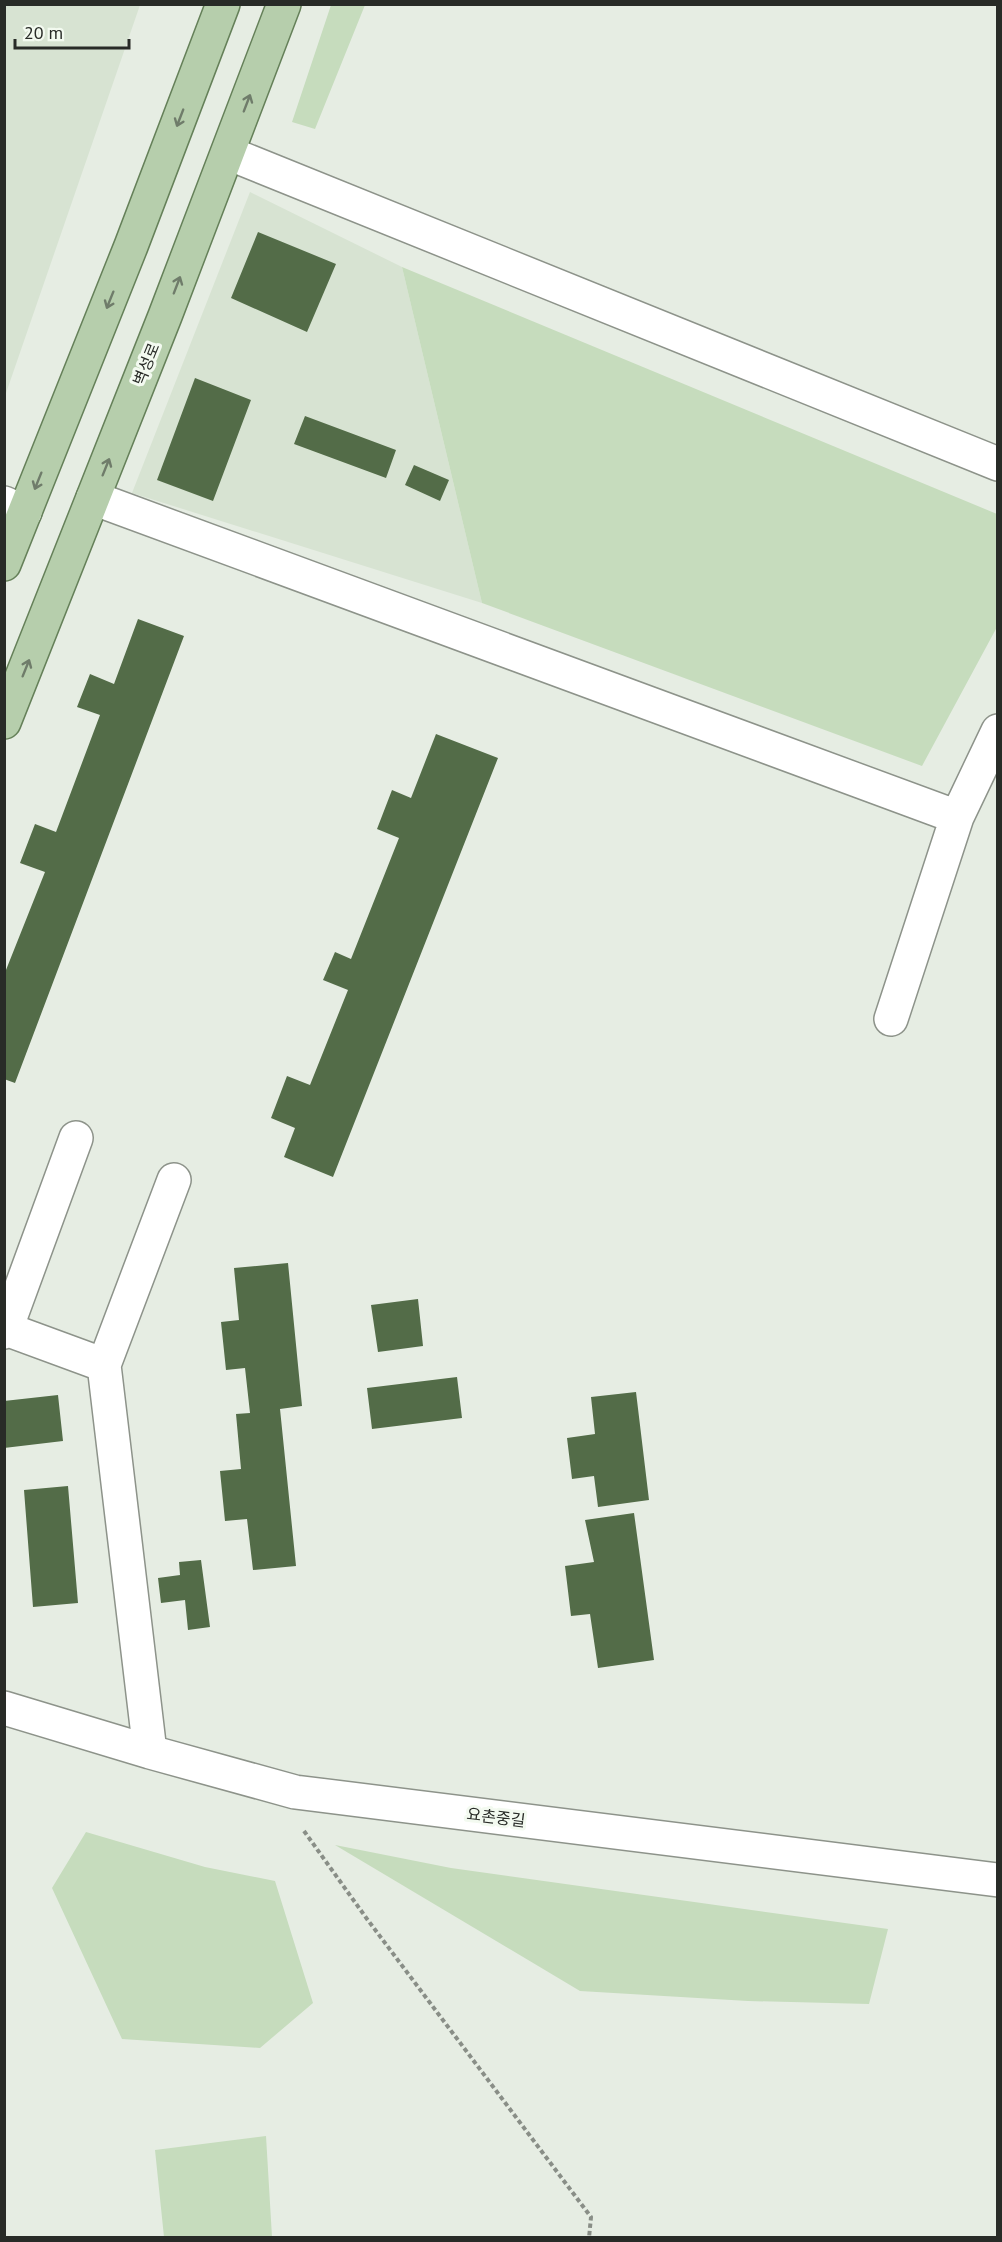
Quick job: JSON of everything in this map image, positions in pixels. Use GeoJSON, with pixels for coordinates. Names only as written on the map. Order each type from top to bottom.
{"type":"FeatureCollection","features":[{"type":"Feature","properties":{"kind":"main road"},"geometry":{"type":"LineString","coordinates":[[4,564],[15,508],[131,246],[223,4]]}},
{"type":"Feature","properties":{"kind":"main road","name":"벽성로"},"geometry":{"type":"LineString","coordinates":[[4,722],[228,153],[284,4]]}},
{"type":"Feature","properties":{"kind":"street"},"geometry":{"type":"LineString","coordinates":[[228,153],[998,464]]}},
{"type":"Feature","properties":{"kind":"street"},"geometry":{"type":"LineString","coordinates":[[93,498],[957,817]]}},
{"type":"Feature","properties":{"kind":"street"},"geometry":{"type":"LineString","coordinates":[[891,1019],[957,817],[998,731]]}},
{"type":"Feature","properties":{"kind":"street"},"geometry":{"type":"LineString","coordinates":[[76,1138],[5,1330],[104,1365]]}},
{"type":"Feature","properties":{"kind":"street"},"geometry":{"type":"LineString","coordinates":[[150,1752],[104,1365],[174,1179]]}},
{"type":"Feature","properties":{"kind":"street","name":"요촌중길"},"geometry":{"type":"LineString","coordinates":[[4,1708],[295,1792],[998,1880]]}},
{"type":"Feature","properties":{"kind":"path"},"geometry":{"type":"LineString","coordinates":[[295,1792],[301,1826],[374,1928],[591,2217],[589,2238]]}},
{"type":"Feature","properties":{"kind":"shaded area"},"geometry":{"type":"Polygon","coordinates":[[[4,5],[140,5],[5,396],[4,5]]]}},
{"type":"Feature","properties":{"kind":"shaded area"},"geometry":{"type":"Polygon","coordinates":[[[250,192],[402,267],[482,603],[132,493],[250,192]]]}},
{"type":"Feature","properties":{"kind":"green space"},"geometry":{"type":"Polygon","coordinates":[[[331,5],[365,5],[315,129],[292,122],[331,5]]]}},
{"type":"Feature","properties":{"kind":"green space"},"geometry":{"type":"Polygon","coordinates":[[[402,267],[997,514],[997,627],[922,766],[482,603],[402,267]]]}},
{"type":"Feature","properties":{"kind":"green space"},"geometry":{"type":"Polygon","coordinates":[[[86,1832],[205,1867],[275,1881],[313,2003],[260,2048],[122,2039],[52,1888],[86,1832]]]}},
{"type":"Feature","properties":{"kind":"green space"},"geometry":{"type":"Polygon","coordinates":[[[335,1845],[451,1868],[888,1929],[869,2004],[748,2001],[580,1991],[335,1845]]]}},
{"type":"Feature","properties":{"kind":"green space"},"geometry":{"type":"Polygon","coordinates":[[[266,2136],[272,2237],[164,2237],[155,2150],[266,2136]]]}},
{"type":"Feature","properties":{"kind":"building"},"geometry":{"type":"Polygon","coordinates":[[[258,232],[336,264],[307,332],[231,298],[258,232]]]}},
{"type":"Feature","properties":{"kind":"building"},"geometry":{"type":"Polygon","coordinates":[[[195,378],[251,400],[213,501],[157,480],[195,378]]]}},
{"type":"Feature","properties":{"kind":"building"},"geometry":{"type":"Polygon","coordinates":[[[305,416],[396,450],[386,478],[294,444],[305,416]]]}},
{"type":"Feature","properties":{"kind":"building"},"geometry":{"type":"Polygon","coordinates":[[[414,465],[449,480],[440,501],[405,485],[414,465]]]}},
{"type":"Feature","properties":{"kind":"building"},"geometry":{"type":"Polygon","coordinates":[[[138,619],[184,636],[15,1083],[4,1079],[4,975],[45,872],[20,863],[35,824],[56,832],[100,715],[77,707],[90,674],[114,684],[138,619]]]}},
{"type":"Feature","properties":{"kind":"building"},"geometry":{"type":"Polygon","coordinates":[[[436,734],[498,758],[333,1177],[284,1157],[295,1128],[271,1118],[287,1076],[310,1085],[348,990],[323,980],[335,952],[351,959],[399,838],[377,829],[392,790],[411,798],[436,734]]]}},
{"type":"Feature","properties":{"kind":"building"},"geometry":{"type":"Polygon","coordinates":[[[288,1263],[302,1406],[280,1409],[296,1566],[253,1570],[247,1519],[225,1521],[220,1471],[241,1469],[236,1414],[250,1413],[245,1368],[226,1370],[221,1322],[239,1320],[234,1268],[288,1263]]]}},
{"type":"Feature","properties":{"kind":"building"},"geometry":{"type":"Polygon","coordinates":[[[418,1299],[423,1346],[378,1352],[371,1305],[418,1299]]]}},
{"type":"Feature","properties":{"kind":"building"},"geometry":{"type":"Polygon","coordinates":[[[457,1377],[462,1418],[372,1429],[367,1388],[457,1377]]]}},
{"type":"Feature","properties":{"kind":"building"},"geometry":{"type":"Polygon","coordinates":[[[636,1392],[649,1500],[598,1507],[594,1476],[572,1479],[567,1438],[595,1434],[591,1397],[636,1392]]]}},
{"type":"Feature","properties":{"kind":"building"},"geometry":{"type":"Polygon","coordinates":[[[58,1395],[63,1441],[4,1448],[4,1401],[58,1395]]]}},
{"type":"Feature","properties":{"kind":"building"},"geometry":{"type":"Polygon","coordinates":[[[68,1486],[78,1603],[33,1607],[24,1490],[68,1486]]]}},
{"type":"Feature","properties":{"kind":"building"},"geometry":{"type":"Polygon","coordinates":[[[634,1513],[654,1660],[598,1668],[590,1614],[571,1616],[565,1566],[594,1562],[585,1520],[634,1513]]]}},
{"type":"Feature","properties":{"kind":"building"},"geometry":{"type":"Polygon","coordinates":[[[201,1560],[210,1627],[188,1630],[185,1600],[161,1603],[158,1578],[180,1575],[179,1562],[201,1560]]]}}]}
